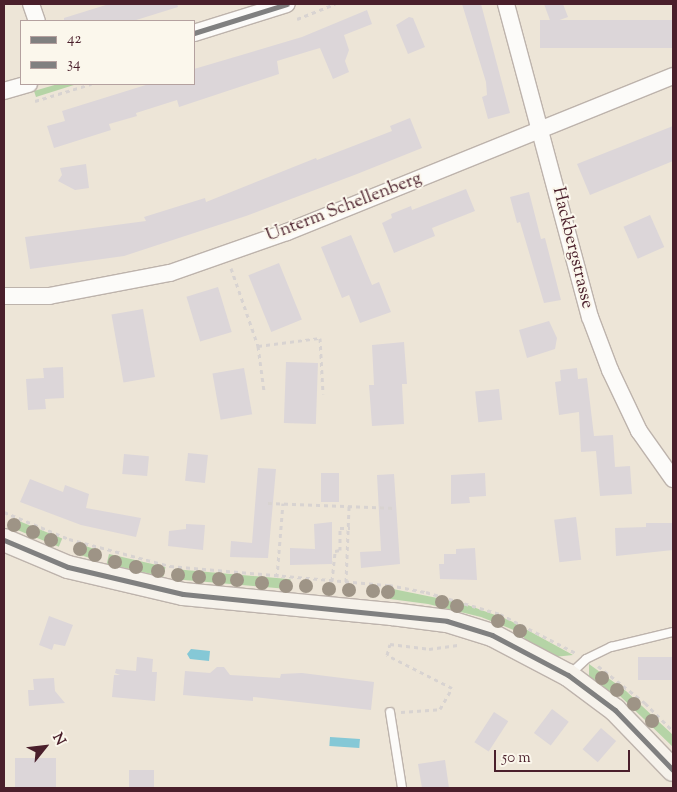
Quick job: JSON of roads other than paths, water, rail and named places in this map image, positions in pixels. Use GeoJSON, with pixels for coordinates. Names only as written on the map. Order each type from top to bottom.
{"type":"FeatureCollection","features":[{"type":"Feature","properties":{"kind":"street"},"geometry":{"type":"LineString","coordinates":[[31,4],[37,20]]}},
{"type":"Feature","properties":{"kind":"street"},"geometry":{"type":"LineString","coordinates":[[195,33],[287,4]]}},
{"type":"Feature","properties":{"kind":"street","name":"Hackbergstrasse"},"geometry":{"type":"LineString","coordinates":[[506,4],[542,129],[590,317],[610,370],[640,431],[673,478]]}},
{"type":"Feature","properties":{"kind":"street","name":"Unterm Schellenberg"},"geometry":{"type":"LineString","coordinates":[[4,296],[49,296],[170,273],[226,253],[673,76]]}},
{"type":"Feature","properties":{"kind":"street"},"geometry":{"type":"LineString","coordinates":[[4,91],[25,85]]}},
{"type":"Feature","properties":{"kind":"street"},"geometry":{"type":"LineString","coordinates":[[4,540],[68,567],[183,594],[447,621],[492,635],[568,675],[615,710],[673,770]]}},
{"type":"Feature","properties":{"kind":"lane"},"geometry":{"type":"LineString","coordinates":[[568,675],[586,659],[611,647],[673,632]]}},
{"type":"Feature","properties":{"kind":"lane"},"geometry":{"type":"LineString","coordinates":[[390,712],[402,788]]}},
{"type":"Feature","properties":{"kind":"water"},"geometry":{"type":"Polygon","coordinates":[[[191,649],[210,651],[209,661],[190,659],[187,654],[191,649]]]}},
{"type":"Feature","properties":{"kind":"water"},"geometry":{"type":"Polygon","coordinates":[[[330,737],[360,739],[359,748],[329,746],[330,737]]]}}]}
